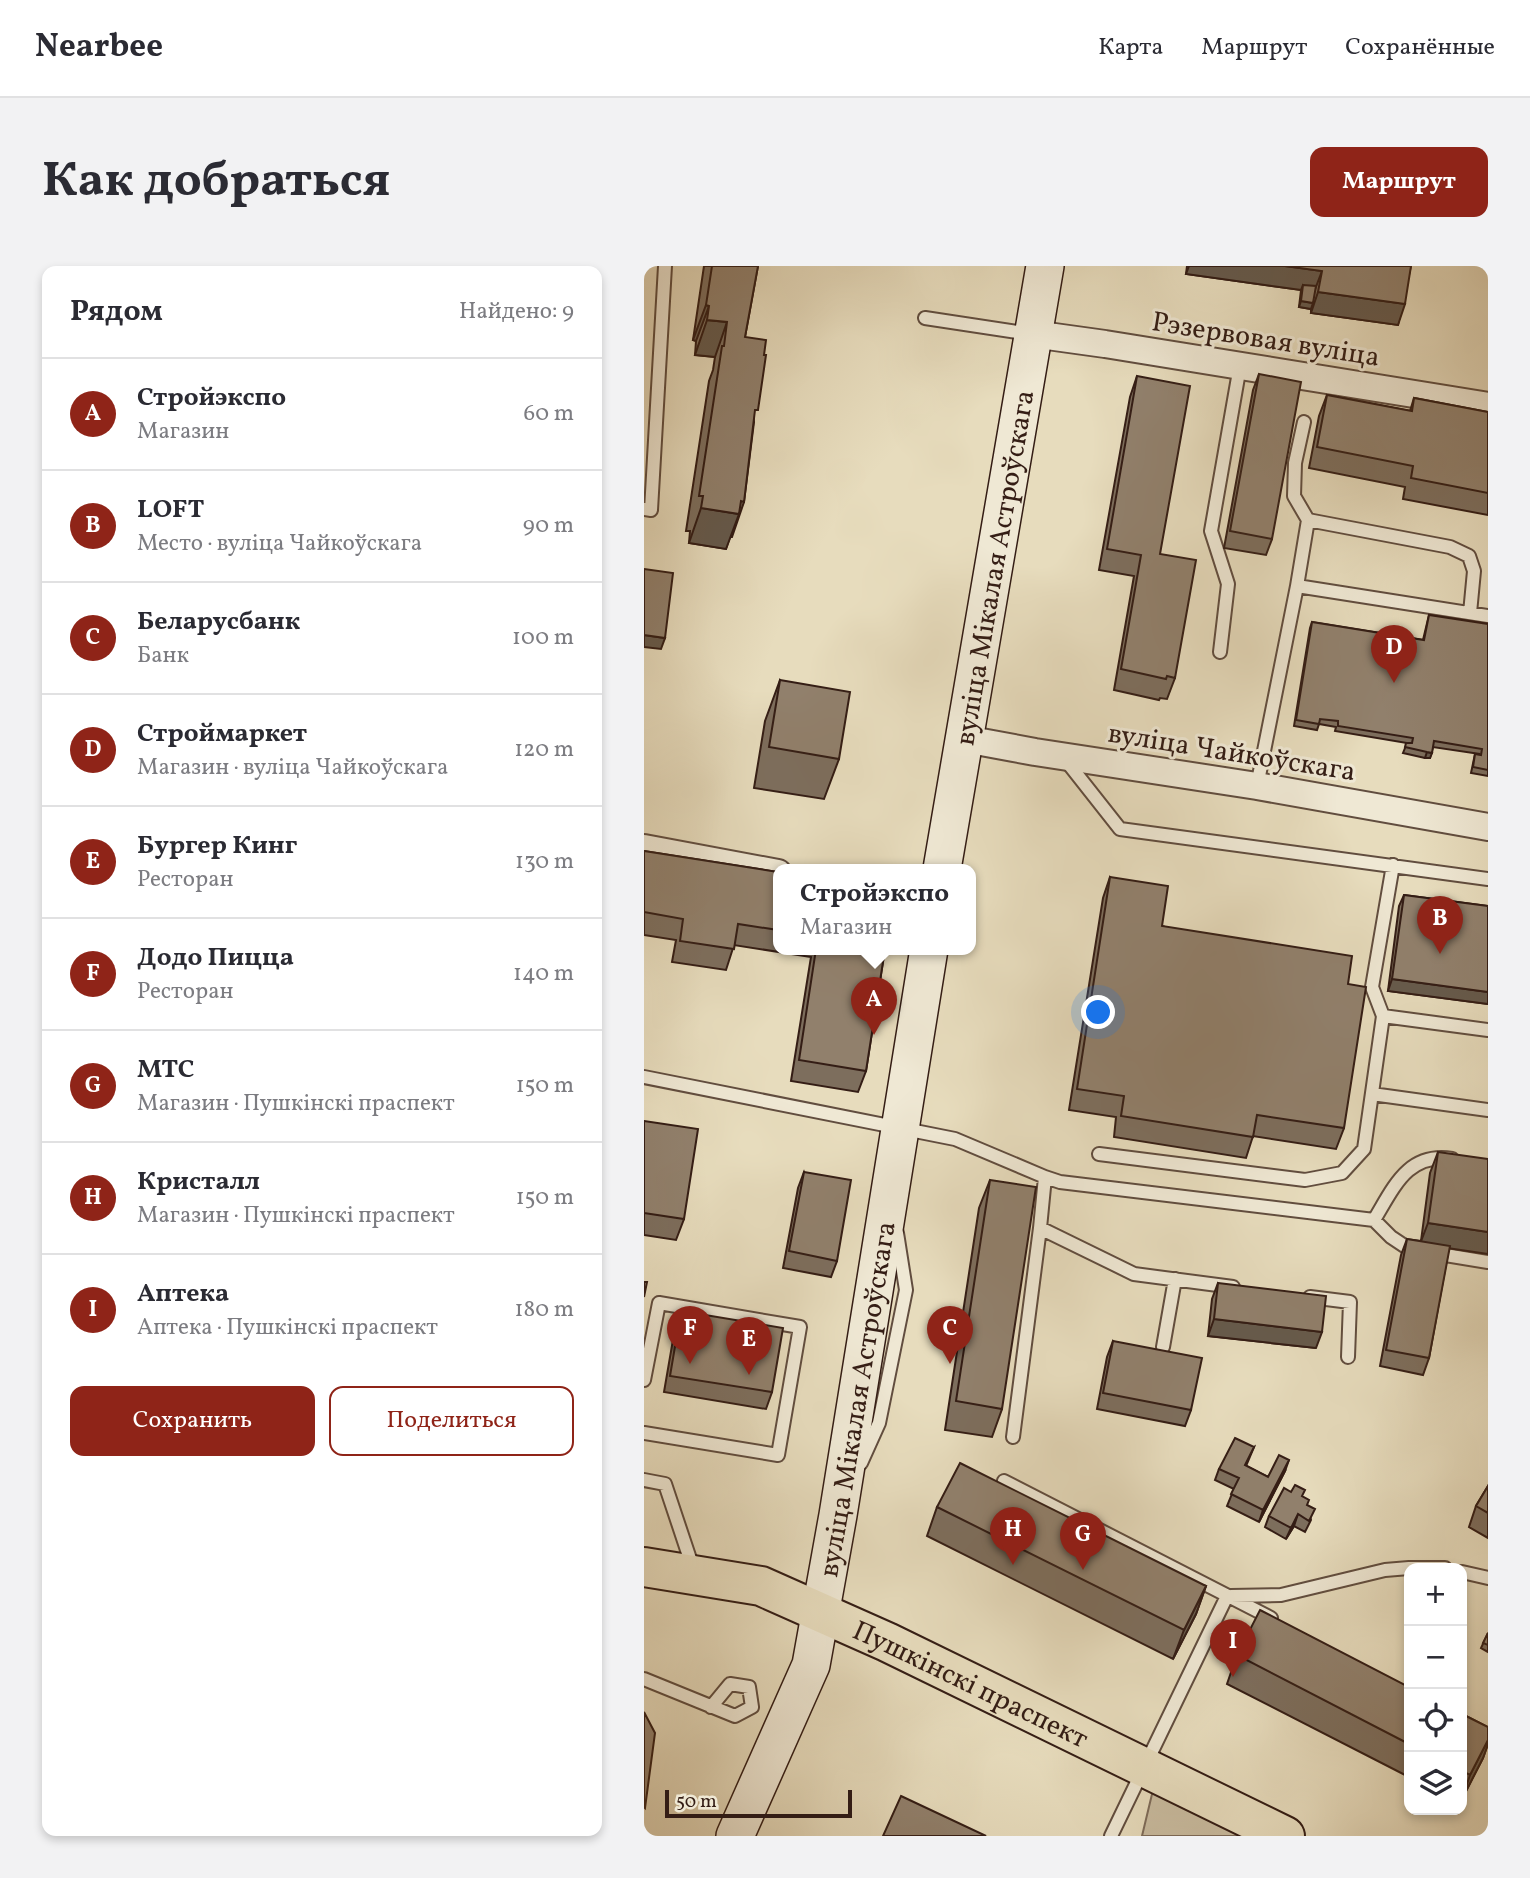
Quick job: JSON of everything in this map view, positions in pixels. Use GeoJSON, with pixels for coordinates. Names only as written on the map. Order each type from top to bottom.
{"type":"FeatureCollection","features":[{"type":"Feature","properties":{"kind":"main road","name":"вуліца Мікалая Астроўскага"},"geometry":{"type":"LineString","coordinates":[[943,864],[1045,266]]}},
{"type":"Feature","properties":{"kind":"main road","name":"вуліца Мікалая Астроўскага"},"geometry":{"type":"LineString","coordinates":[[735,1836],[811,1665],[902,1128],[928,955]]}},
{"type":"Feature","properties":{"kind":"main road","name":"Пушкінскі праспект"},"geometry":{"type":"LineString","coordinates":[[644,1567],[761,1586],[822,1612],[1285,1836]]}},
{"type":"Feature","properties":{"kind":"street","name":"Рэзервовая вуліца"},"geometry":{"type":"LineString","coordinates":[[1033,334],[1488,406]]}},
{"type":"Feature","properties":{"kind":"street","name":"вуліца Чайкоўскага"},"geometry":{"type":"LineString","coordinates":[[965,739],[1257,786],[1488,827]]}},
{"type":"Feature","properties":{"kind":"street"},"geometry":{"type":"LineString","coordinates":[[644,848],[773,872]]}},
{"type":"Feature","properties":{"kind":"lane"},"geometry":{"type":"LineString","coordinates":[[644,509],[651,510],[665,266]]}},
{"type":"Feature","properties":{"kind":"lane"},"geometry":{"type":"LineString","coordinates":[[925,318],[1033,334]]}},
{"type":"Feature","properties":{"kind":"lane"},"geometry":{"type":"LineString","coordinates":[[1220,652],[1228,584],[1211,531],[1240,366]]}},
{"type":"Feature","properties":{"kind":"lane"},"geometry":{"type":"LineString","coordinates":[[1257,786],[1308,520],[1294,496],[1295,463],[1304,422]]}},
{"type":"Feature","properties":{"kind":"lane"},"geometry":{"type":"LineString","coordinates":[[1308,520],[1450,547],[1469,556],[1474,571],[1470,613]]}},
{"type":"Feature","properties":{"kind":"lane"},"geometry":{"type":"LineString","coordinates":[[1297,586],[1488,616]]}},
{"type":"Feature","properties":{"kind":"lane"},"geometry":{"type":"LineString","coordinates":[[1062,755],[1119,829],[1488,879]]}},
{"type":"Feature","properties":{"kind":"lane"},"geometry":{"type":"LineString","coordinates":[[1100,1154],[1305,1180],[1342,1173],[1364,1149],[1383,1016],[1372,987],[1393,865]]}},
{"type":"Feature","properties":{"kind":"lane"},"geometry":{"type":"LineString","coordinates":[[1383,1016],[1488,1030]]}},
{"type":"Feature","properties":{"kind":"lane"},"geometry":{"type":"LineString","coordinates":[[644,1077],[955,1139],[1060,1182],[1374,1220],[1391,1237],[1409,1249],[1488,1262]]}},
{"type":"Feature","properties":{"kind":"lane"},"geometry":{"type":"LineString","coordinates":[[1373,1094],[1488,1110]]}},
{"type":"Feature","properties":{"kind":"lane"},"geometry":{"type":"LineString","coordinates":[[1374,1220],[1398,1181],[1415,1164],[1437,1158],[1467,1161]]}},
{"type":"Feature","properties":{"kind":"lane"},"geometry":{"type":"LineString","coordinates":[[1013,1437],[1045,1177]]}},
{"type":"Feature","properties":{"kind":"lane"},"geometry":{"type":"LineString","coordinates":[[1040,1228],[1134,1274],[1242,1288]]}},
{"type":"Feature","properties":{"kind":"lane"},"geometry":{"type":"LineString","coordinates":[[1163,1347],[1174,1279]]}},
{"type":"Feature","properties":{"kind":"lane"},"geometry":{"type":"LineString","coordinates":[[1296,1295],[1350,1302],[1348,1357]]}},
{"type":"Feature","properties":{"kind":"lane"},"geometry":{"type":"LineString","coordinates":[[644,1380],[659,1303],[800,1327],[778,1455],[644,1433]]}},
{"type":"Feature","properties":{"kind":"lane"},"geometry":{"type":"LineString","coordinates":[[644,1480],[665,1484],[695,1575]]}},
{"type":"Feature","properties":{"kind":"lane"},"geometry":{"type":"LineString","coordinates":[[1004,1481],[1289,1627]]}},
{"type":"Feature","properties":{"kind":"lane"},"geometry":{"type":"LineString","coordinates":[[1227,1596],[1281,1595],[1385,1570],[1404,1568]]}},
{"type":"Feature","properties":{"kind":"lane"},"geometry":{"type":"LineString","coordinates":[[1467,1573],[1488,1578]]}},
{"type":"Feature","properties":{"kind":"lane"},"geometry":{"type":"LineString","coordinates":[[1111,1836],[1227,1596]]}},
{"type":"Feature","properties":{"kind":"lane"},"geometry":{"type":"LineString","coordinates":[[644,1679],[711,1707]]}},
{"type":"Feature","properties":{"kind":"shaded area"},"geometry":{"type":"Polygon","coordinates":[[[1153,1790],[1243,1836],[1142,1836],[1153,1790]]]}},
{"type":"Feature","properties":{"kind":"building"},"geometry":{"type":"Polygon","coordinates":[[[712,266],[758,266],[745,337],[766,340],[766,355],[758,410],[755,410],[744,502],[741,501],[739,514],[701,508],[703,496],[699,496],[727,322],[707,320],[709,306],[706,305],[712,266]]]}},
{"type":"Feature","properties":{"kind":"building"},"geometry":{"type":"Polygon","coordinates":[[[1285,266],[1411,266],[1405,304],[1318,292],[1322,271],[1285,266]]]}},
{"type":"Feature","properties":{"kind":"building"},"geometry":{"type":"Polygon","coordinates":[[[1303,285],[1316,286],[1313,303],[1301,301],[1303,285]]]}},
{"type":"Feature","properties":{"kind":"building"},"geometry":{"type":"Polygon","coordinates":[[[1259,374],[1301,382],[1272,539],[1230,531],[1259,374]]]}},
{"type":"Feature","properties":{"kind":"building"},"geometry":{"type":"Polygon","coordinates":[[[1137,376],[1190,386],[1160,554],[1196,560],[1175,678],[1167,676],[1166,679],[1121,669],[1141,555],[1107,549],[1137,376]]]}},
{"type":"Feature","properties":{"kind":"building"},"geometry":{"type":"Polygon","coordinates":[[[1327,395],[1412,411],[1414,398],[1488,412],[1488,493],[1411,478],[1413,466],[1317,447],[1327,395]]]}},
{"type":"Feature","properties":{"kind":"building"},"geometry":{"type":"Polygon","coordinates":[[[644,569],[673,573],[665,638],[644,635],[644,569]]]}},
{"type":"Feature","properties":{"kind":"building"},"geometry":{"type":"Polygon","coordinates":[[[1429,615],[1488,624],[1488,770],[1473,767],[1475,754],[1481,755],[1482,749],[1434,741],[1432,753],[1405,747],[1406,743],[1412,743],[1413,738],[1338,726],[1338,721],[1320,719],[1319,724],[1296,720],[1312,622],[1424,640],[1429,615]]]}},
{"type":"Feature","properties":{"kind":"building"},"geometry":{"type":"Polygon","coordinates":[[[780,680],[850,692],[839,759],[769,747],[780,680]]]}},
{"type":"Feature","properties":{"kind":"building"},"geometry":{"type":"Polygon","coordinates":[[[644,851],[773,871],[773,929],[738,924],[734,949],[680,941],[683,919],[644,912],[644,851]]]}},
{"type":"Feature","properties":{"kind":"building"},"geometry":{"type":"Polygon","coordinates":[[[1110,877],[1168,886],[1162,926],[1352,956],[1348,984],[1366,987],[1344,1128],[1257,1115],[1253,1137],[1121,1116],[1124,1096],[1077,1089],[1110,877]]]}},
{"type":"Feature","properties":{"kind":"building"},"geometry":{"type":"Polygon","coordinates":[[[1404,895],[1488,906],[1488,992],[1392,979],[1404,895]]]}},
{"type":"Feature","properties":{"kind":"building"},"geometry":{"type":"Polygon","coordinates":[[[815,955],[884,955],[866,1071],[799,1060],[815,955]]]}},
{"type":"Feature","properties":{"kind":"building"},"geometry":{"type":"Polygon","coordinates":[[[644,1121],[698,1129],[684,1219],[644,1213],[644,1121]]]}},
{"type":"Feature","properties":{"kind":"building"},"geometry":{"type":"Polygon","coordinates":[[[1438,1152],[1488,1159],[1488,1232],[1428,1223],[1438,1152]]]}},
{"type":"Feature","properties":{"kind":"building"},"geometry":{"type":"Polygon","coordinates":[[[804,1172],[851,1180],[837,1261],[789,1251],[804,1172]]]}},
{"type":"Feature","properties":{"kind":"building"},"geometry":{"type":"Polygon","coordinates":[[[990,1180],[1036,1187],[1002,1409],[956,1401],[990,1180]]]}},
{"type":"Feature","properties":{"kind":"building"},"geometry":{"type":"Polygon","coordinates":[[[1407,1239],[1450,1246],[1429,1358],[1386,1350],[1407,1239]]]}},
{"type":"Feature","properties":{"kind":"building"},"geometry":{"type":"Polygon","coordinates":[[[1218,1283],[1326,1296],[1322,1332],[1214,1319],[1218,1283]]]}},
{"type":"Feature","properties":{"kind":"building"},"geometry":{"type":"Polygon","coordinates":[[[681,1311],[783,1328],[772,1392],[670,1376],[681,1311]]]}},
{"type":"Feature","properties":{"kind":"building"},"geometry":{"type":"Polygon","coordinates":[[[1113,1341],[1202,1358],[1191,1410],[1103,1393],[1113,1341]]]}},
{"type":"Feature","properties":{"kind":"building"},"geometry":{"type":"Polygon","coordinates":[[[1235,1438],[1254,1447],[1245,1465],[1268,1477],[1279,1455],[1289,1460],[1263,1510],[1231,1494],[1239,1478],[1219,1469],[1235,1438]]]}},
{"type":"Feature","properties":{"kind":"building"},"geometry":{"type":"Polygon","coordinates":[[[960,1463],[1206,1586],[1184,1630],[937,1507],[960,1463]]]}},
{"type":"Feature","properties":{"kind":"building"},"geometry":{"type":"Polygon","coordinates":[[[1295,1485],[1305,1490],[1302,1496],[1309,1500],[1307,1505],[1315,1509],[1309,1521],[1298,1514],[1291,1528],[1269,1516],[1284,1488],[1291,1492],[1295,1485]]]}},
{"type":"Feature","properties":{"kind":"building"},"geometry":{"type":"Polygon","coordinates":[[[1488,1486],[1488,1513],[1476,1506],[1488,1486]]]}},
{"type":"Feature","properties":{"kind":"building"},"geometry":{"type":"Polygon","coordinates":[[[1260,1610],[1404,1684],[1404,1741],[1237,1655],[1260,1610]]]}},
{"type":"Feature","properties":{"kind":"building"},"geometry":{"type":"Polygon","coordinates":[[[644,1712],[655,1733],[645,1808],[644,1807],[644,1712]]]}},
{"type":"Feature","properties":{"kind":"building"},"geometry":{"type":"Polygon","coordinates":[[[1467,1716],[1488,1727],[1488,1740],[1470,1775],[1467,1774],[1467,1716]]]}},
{"type":"Feature","properties":{"kind":"building"},"geometry":{"type":"Polygon","coordinates":[[[901,1796],[986,1836],[883,1836],[901,1796]]]}},
{"type":"Feature","properties":{"kind":"place","name":"Строймаркет"},"geometry":{"type":"Point","coordinates":[1394,683]}},
{"type":"Feature","properties":{"kind":"place","name":"LOFT"},"geometry":{"type":"Point","coordinates":[1440,954]}},
{"type":"Feature","properties":{"kind":"place","name":"Стройэкспо"},"geometry":{"type":"Point","coordinates":[874,1035]}},
{"type":"Feature","properties":{"kind":"place","name":"Додо Пицца"},"geometry":{"type":"Point","coordinates":[690,1364]}},
{"type":"Feature","properties":{"kind":"place","name":"Беларусбанк"},"geometry":{"type":"Point","coordinates":[950,1364]}},
{"type":"Feature","properties":{"kind":"place","name":"Бургер Кинг"},"geometry":{"type":"Point","coordinates":[749,1375]}},
{"type":"Feature","properties":{"kind":"place","name":"Кристалл"},"geometry":{"type":"Point","coordinates":[1013,1565]}},
{"type":"Feature","properties":{"kind":"place","name":"МТС"},"geometry":{"type":"Point","coordinates":[1083,1570]}},
{"type":"Feature","properties":{"kind":"place","name":"Аптека"},"geometry":{"type":"Point","coordinates":[1233,1677]}}]}
